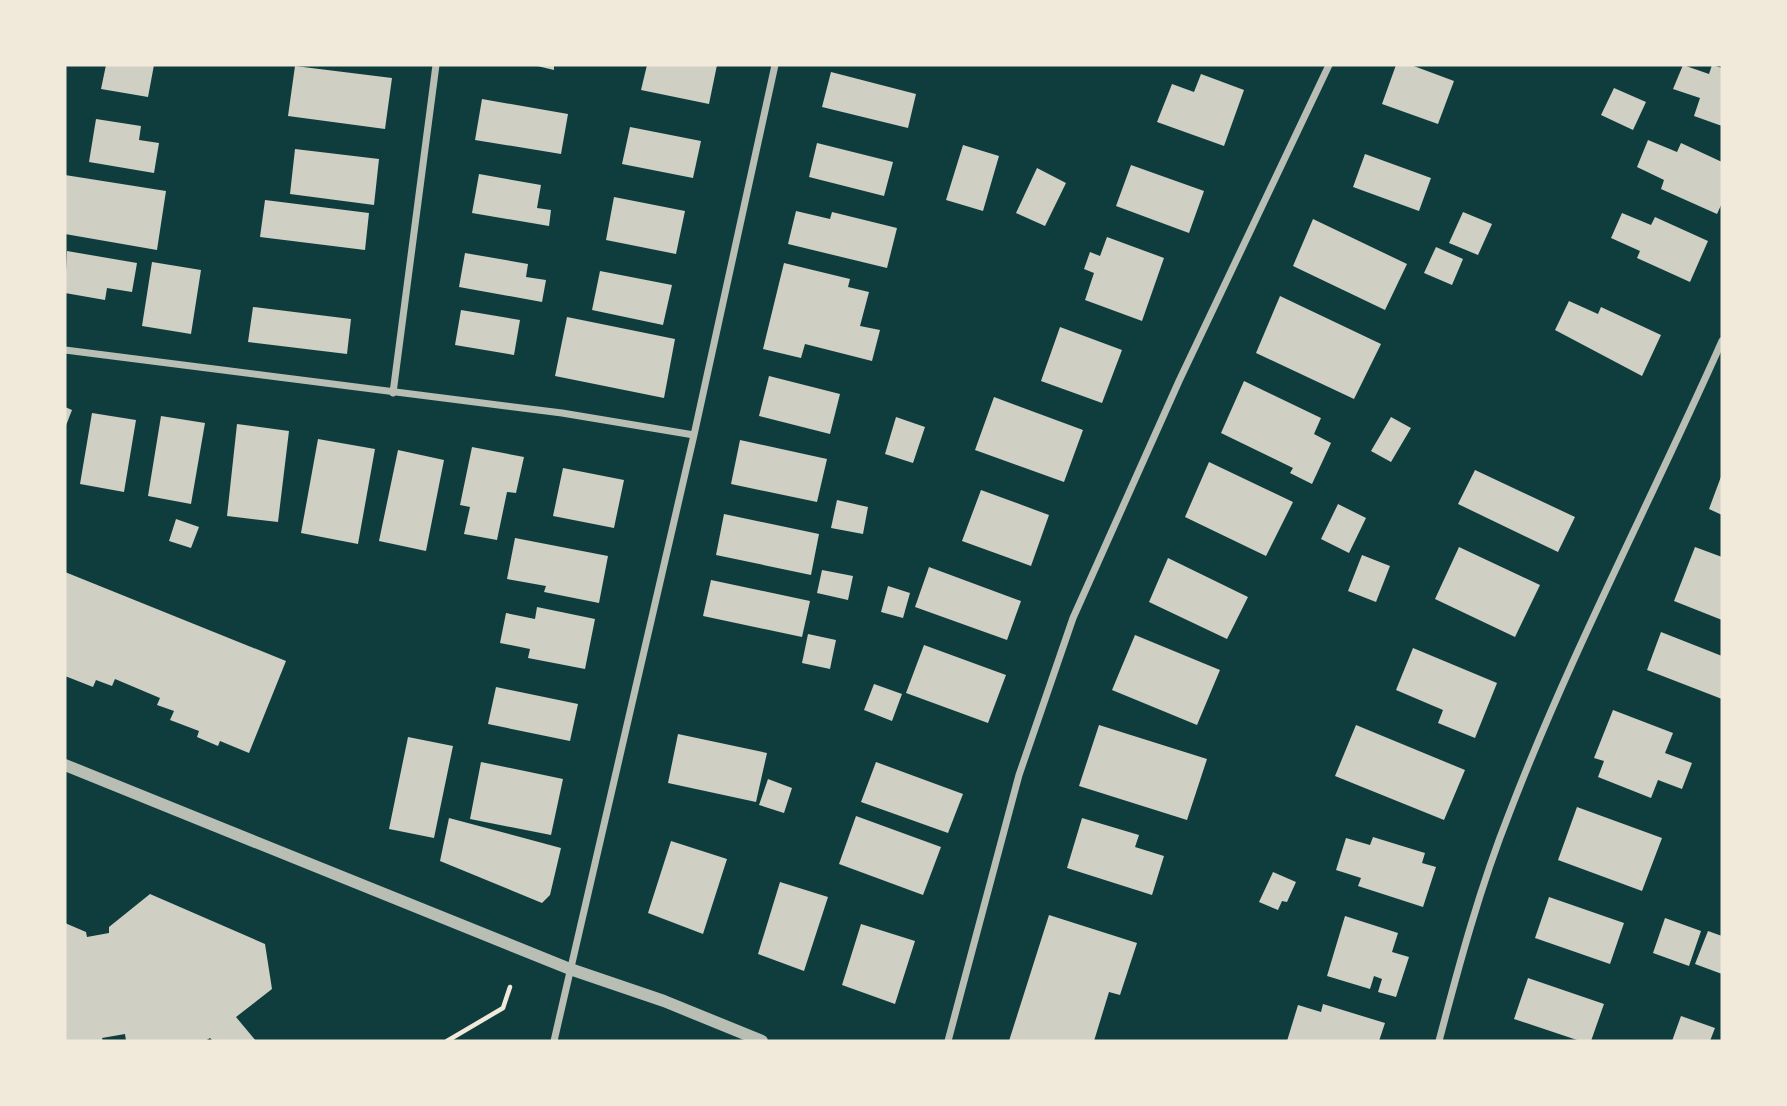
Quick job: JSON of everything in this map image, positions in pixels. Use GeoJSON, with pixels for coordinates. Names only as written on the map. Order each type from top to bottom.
{"type":"FeatureCollection","features":[{"type":"Feature","properties":{"kind":"street"},"geometry":{"type":"LineString","coordinates":[[393,393],[436,65]]}},
{"type":"Feature","properties":{"kind":"street"},"geometry":{"type":"LineString","coordinates":[[554,1041],[694,435],[775,65]]}},
{"type":"Feature","properties":{"kind":"street"},"geometry":{"type":"LineString","coordinates":[[948,1041],[1019,775],[1073,618],[1179,382],[1329,65]]}},
{"type":"Feature","properties":{"kind":"street"},"geometry":{"type":"LineString","coordinates":[[1439,1041],[1458,968],[1508,816],[1552,709],[1722,341]]}},
{"type":"Feature","properties":{"kind":"street"},"geometry":{"type":"LineString","coordinates":[[65,350],[562,414],[694,435]]}},
{"type":"Feature","properties":{"kind":"street"},"geometry":{"type":"LineString","coordinates":[[65,765],[570,969],[664,1001],[762,1041]]}},
{"type":"Feature","properties":{"kind":"path"},"geometry":{"type":"LineString","coordinates":[[447,1041],[503,1008],[510,987]]}},
{"type":"Feature","properties":{"kind":"building"},"geometry":{"type":"Polygon","coordinates":[[[106,65],[154,65],[148,97],[101,89],[106,65]]]}},
{"type":"Feature","properties":{"kind":"building"},"geometry":{"type":"Polygon","coordinates":[[[533,65],[554,65],[554,70],[533,65]]]}},
{"type":"Feature","properties":{"kind":"building"},"geometry":{"type":"Polygon","coordinates":[[[647,65],[717,65],[709,104],[641,90],[647,65]]]}},
{"type":"Feature","properties":{"kind":"building"},"geometry":{"type":"Polygon","coordinates":[[[1396,65],[1411,65],[1454,81],[1438,124],[1382,104],[1396,65]]]}},
{"type":"Feature","properties":{"kind":"building"},"geometry":{"type":"Polygon","coordinates":[[[1683,65],[1709,74],[1712,65],[1722,68],[1722,126],[1694,116],[1700,98],[1673,89],[1683,65]]]}},
{"type":"Feature","properties":{"kind":"building"},"geometry":{"type":"Polygon","coordinates":[[[295,66],[392,78],[385,129],[288,116],[295,66]]]}},
{"type":"Feature","properties":{"kind":"building"},"geometry":{"type":"Polygon","coordinates":[[[831,72],[916,94],[908,128],[822,107],[831,72]]]}},
{"type":"Feature","properties":{"kind":"building"},"geometry":{"type":"Polygon","coordinates":[[[1201,74],[1244,90],[1224,146],[1157,122],[1172,84],[1194,92],[1201,74]]]}},
{"type":"Feature","properties":{"kind":"building"},"geometry":{"type":"Polygon","coordinates":[[[1614,88],[1646,102],[1633,130],[1601,115],[1614,88]]]}},
{"type":"Feature","properties":{"kind":"building"},"geometry":{"type":"Polygon","coordinates":[[[482,99],[568,114],[561,154],[475,140],[482,99]]]}},
{"type":"Feature","properties":{"kind":"building"},"geometry":{"type":"Polygon","coordinates":[[[96,119],[141,126],[139,140],[159,143],[154,173],[89,162],[96,119]]]}},
{"type":"Feature","properties":{"kind":"building"},"geometry":{"type":"Polygon","coordinates":[[[630,127],[701,141],[693,178],[622,164],[630,127]]]}},
{"type":"Feature","properties":{"kind":"building"},"geometry":{"type":"Polygon","coordinates":[[[1648,140],[1677,152],[1681,143],[1722,162],[1722,203],[1717,214],[1661,189],[1664,180],[1637,167],[1648,140]]]}},
{"type":"Feature","properties":{"kind":"building"},"geometry":{"type":"Polygon","coordinates":[[[817,143],[893,162],[884,196],[809,177],[817,143]]]}},
{"type":"Feature","properties":{"kind":"building"},"geometry":{"type":"Polygon","coordinates":[[[963,145],[999,156],[983,211],[946,200],[963,145]]]}},
{"type":"Feature","properties":{"kind":"building"},"geometry":{"type":"Polygon","coordinates":[[[295,149],[379,159],[374,205],[290,194],[295,149]]]}},
{"type":"Feature","properties":{"kind":"building"},"geometry":{"type":"Polygon","coordinates":[[[1365,154],[1431,178],[1419,211],[1353,187],[1365,154]]]}},
{"type":"Feature","properties":{"kind":"building"},"geometry":{"type":"Polygon","coordinates":[[[1131,165],[1204,191],[1189,233],[1116,206],[1131,165]]]}},
{"type":"Feature","properties":{"kind":"building"},"geometry":{"type":"Polygon","coordinates":[[[1037,168],[1066,183],[1045,226],[1016,213],[1037,168]]]}},
{"type":"Feature","properties":{"kind":"building"},"geometry":{"type":"Polygon","coordinates":[[[479,174],[541,185],[537,208],[551,210],[549,226],[472,213],[479,174]]]}},
{"type":"Feature","properties":{"kind":"building"},"geometry":{"type":"Polygon","coordinates":[[[65,175],[166,191],[157,250],[65,234],[65,175]]]}},
{"type":"Feature","properties":{"kind":"building"},"geometry":{"type":"Polygon","coordinates":[[[614,197],[685,211],[676,254],[606,240],[614,197]]]}},
{"type":"Feature","properties":{"kind":"building"},"geometry":{"type":"Polygon","coordinates":[[[265,200],[369,213],[365,250],[260,237],[265,200]]]}},
{"type":"Feature","properties":{"kind":"building"},"geometry":{"type":"Polygon","coordinates":[[[796,211],[830,219],[832,212],[897,228],[887,268],[788,244],[796,211]]]}},
{"type":"Feature","properties":{"kind":"building"},"geometry":{"type":"Polygon","coordinates":[[[1463,212],[1492,224],[1478,255],[1449,243],[1463,212]]]}},
{"type":"Feature","properties":{"kind":"building"},"geometry":{"type":"Polygon","coordinates":[[[1622,213],[1651,225],[1655,217],[1708,241],[1690,282],[1637,258],[1640,251],[1611,238],[1622,213]]]}},
{"type":"Feature","properties":{"kind":"building"},"geometry":{"type":"Polygon","coordinates":[[[1313,219],[1407,264],[1385,310],[1293,266],[1313,219]]]}},
{"type":"Feature","properties":{"kind":"building"},"geometry":{"type":"Polygon","coordinates":[[[1107,237],[1164,258],[1142,321],[1085,300],[1094,273],[1084,269],[1090,252],[1100,256],[1107,237]]]}},
{"type":"Feature","properties":{"kind":"building"},"geometry":{"type":"Polygon","coordinates":[[[1436,247],[1463,259],[1452,285],[1424,273],[1436,247]]]}},
{"type":"Feature","properties":{"kind":"building"},"geometry":{"type":"Polygon","coordinates":[[[67,251],[137,263],[132,292],[107,288],[105,300],[65,293],[67,251]]]}},
{"type":"Feature","properties":{"kind":"building"},"geometry":{"type":"Polygon","coordinates":[[[465,253],[528,264],[526,277],[546,280],[542,302],[459,287],[465,253]]]}},
{"type":"Feature","properties":{"kind":"building"},"geometry":{"type":"Polygon","coordinates":[[[152,262],[201,270],[191,334],[142,326],[152,262]]]}},
{"type":"Feature","properties":{"kind":"building"},"geometry":{"type":"Polygon","coordinates":[[[784,263],[850,279],[848,287],[869,292],[860,326],[880,330],[872,361],[805,344],[801,358],[763,349],[784,263]]]}},
{"type":"Feature","properties":{"kind":"building"},"geometry":{"type":"Polygon","coordinates":[[[600,271],[672,285],[663,325],[592,310],[600,271]]]}},
{"type":"Feature","properties":{"kind":"building"},"geometry":{"type":"Polygon","coordinates":[[[1280,296],[1381,344],[1354,399],[1256,353],[1280,296]]]}},
{"type":"Feature","properties":{"kind":"building"},"geometry":{"type":"Polygon","coordinates":[[[1569,301],[1598,314],[1601,307],[1661,335],[1642,376],[1555,330],[1569,301]]]}},
{"type":"Feature","properties":{"kind":"building"},"geometry":{"type":"Polygon","coordinates":[[[253,307],[351,319],[347,354],[248,342],[253,307]]]}},
{"type":"Feature","properties":{"kind":"building"},"geometry":{"type":"Polygon","coordinates":[[[461,310],[520,320],[514,355],[455,345],[461,310]]]}},
{"type":"Feature","properties":{"kind":"building"},"geometry":{"type":"Polygon","coordinates":[[[567,317],[675,339],[664,398],[555,376],[567,317]]]}},
{"type":"Feature","properties":{"kind":"building"},"geometry":{"type":"Polygon","coordinates":[[[1060,327],[1122,350],[1102,403],[1041,381],[1060,327]]]}},
{"type":"Feature","properties":{"kind":"building"},"geometry":{"type":"Polygon","coordinates":[[[769,376],[840,394],[830,434],[759,416],[769,376]]]}},
{"type":"Feature","properties":{"kind":"building"},"geometry":{"type":"Polygon","coordinates":[[[1244,381],[1321,418],[1314,434],[1331,443],[1312,484],[1290,473],[1293,468],[1221,433],[1244,381]]]}},
{"type":"Feature","properties":{"kind":"building"},"geometry":{"type":"Polygon","coordinates":[[[994,397],[1083,430],[1064,482],[975,450],[994,397]]]}},
{"type":"Feature","properties":{"kind":"building"},"geometry":{"type":"Polygon","coordinates":[[[65,407],[72,410],[65,428],[65,407]]]}},
{"type":"Feature","properties":{"kind":"building"},"geometry":{"type":"Polygon","coordinates":[[[92,413],[136,420],[124,492],[80,484],[92,413]]]}},
{"type":"Feature","properties":{"kind":"building"},"geometry":{"type":"Polygon","coordinates":[[[161,416],[205,423],[191,504],[148,496],[161,416]]]}},
{"type":"Feature","properties":{"kind":"building"},"geometry":{"type":"Polygon","coordinates":[[[896,417],[925,427],[913,463],[885,454],[896,417]]]}},
{"type":"Feature","properties":{"kind":"building"},"geometry":{"type":"Polygon","coordinates":[[[1391,417],[1411,428],[1391,462],[1371,451],[1391,417]]]}},
{"type":"Feature","properties":{"kind":"building"},"geometry":{"type":"Polygon","coordinates":[[[237,424],[289,431],[278,522],[227,516],[237,424]]]}},
{"type":"Feature","properties":{"kind":"building"},"geometry":{"type":"Polygon","coordinates":[[[318,439],[375,449],[358,544],[301,533],[318,439]]]}},
{"type":"Feature","properties":{"kind":"building"},"geometry":{"type":"Polygon","coordinates":[[[740,440],[827,459],[817,502],[731,484],[740,440]]]}},
{"type":"Feature","properties":{"kind":"building"},"geometry":{"type":"Polygon","coordinates":[[[472,447],[524,457],[516,493],[507,492],[497,540],[464,534],[470,507],[460,505],[472,447]]]}},
{"type":"Feature","properties":{"kind":"building"},"geometry":{"type":"Polygon","coordinates":[[[398,450],[444,460],[426,551],[379,541],[398,450]]]}},
{"type":"Feature","properties":{"kind":"building"},"geometry":{"type":"Polygon","coordinates":[[[1209,462],[1293,502],[1266,556],[1185,517],[1209,462]]]}},
{"type":"Feature","properties":{"kind":"building"},"geometry":{"type":"Polygon","coordinates":[[[563,468],[624,480],[614,528],[553,516],[563,468]]]}},
{"type":"Feature","properties":{"kind":"building"},"geometry":{"type":"Polygon","coordinates":[[[1475,470],[1575,517],[1558,552],[1458,504],[1475,470]]]}},
{"type":"Feature","properties":{"kind":"building"},"geometry":{"type":"Polygon","coordinates":[[[1722,474],[1722,515],[1709,509],[1722,474]]]}},
{"type":"Feature","properties":{"kind":"building"},"geometry":{"type":"Polygon","coordinates":[[[981,490],[1049,515],[1031,566],[962,541],[981,490]]]}},
{"type":"Feature","properties":{"kind":"building"},"geometry":{"type":"Polygon","coordinates":[[[837,500],[868,507],[863,534],[831,528],[837,500]]]}},
{"type":"Feature","properties":{"kind":"building"},"geometry":{"type":"Polygon","coordinates":[[[1338,504],[1366,518],[1349,553],[1321,539],[1338,504]]]}},
{"type":"Feature","properties":{"kind":"building"},"geometry":{"type":"Polygon","coordinates":[[[724,514],[819,534],[811,575],[716,555],[724,514]]]}},
{"type":"Feature","properties":{"kind":"building"},"geometry":{"type":"Polygon","coordinates":[[[176,519],[199,527],[191,548],[169,541],[176,519]]]}},
{"type":"Feature","properties":{"kind":"building"},"geometry":{"type":"Polygon","coordinates":[[[515,538],[608,556],[599,603],[544,592],[546,586],[507,579],[515,538]]]}},
{"type":"Feature","properties":{"kind":"building"},"geometry":{"type":"Polygon","coordinates":[[[1459,547],[1540,585],[1515,637],[1435,599],[1459,547]]]}},
{"type":"Feature","properties":{"kind":"building"},"geometry":{"type":"Polygon","coordinates":[[[1695,547],[1722,557],[1722,620],[1674,601],[1695,547]]]}},
{"type":"Feature","properties":{"kind":"building"},"geometry":{"type":"Polygon","coordinates":[[[1362,555],[1390,566],[1376,602],[1348,591],[1362,555]]]}},
{"type":"Feature","properties":{"kind":"building"},"geometry":{"type":"Polygon","coordinates":[[[1168,558],[1248,597],[1227,639],[1149,602],[1168,558]]]}},
{"type":"Feature","properties":{"kind":"building"},"geometry":{"type":"Polygon","coordinates":[[[929,567],[1021,601],[1007,640],[915,607],[929,567]]]}},
{"type":"Feature","properties":{"kind":"building"},"geometry":{"type":"Polygon","coordinates":[[[822,570],[853,576],[848,600],[817,593],[822,570]]]}},
{"type":"Feature","properties":{"kind":"building"},"geometry":{"type":"Polygon","coordinates":[[[65,572],[286,661],[249,753],[220,741],[218,746],[197,737],[199,731],[170,720],[174,711],[157,705],[160,698],[115,679],[112,686],[96,680],[93,687],[65,676],[65,572]]]}},
{"type":"Feature","properties":{"kind":"building"},"geometry":{"type":"Polygon","coordinates":[[[711,580],[810,601],[802,637],[703,616],[711,580]]]}},
{"type":"Feature","properties":{"kind":"building"},"geometry":{"type":"Polygon","coordinates":[[[888,586],[910,593],[903,618],[881,612],[888,586]]]}},
{"type":"Feature","properties":{"kind":"building"},"geometry":{"type":"Polygon","coordinates":[[[537,607],[595,619],[585,669],[528,658],[530,649],[500,643],[506,613],[535,619],[537,607]]]}},
{"type":"Feature","properties":{"kind":"building"},"geometry":{"type":"Polygon","coordinates":[[[1661,632],[1722,656],[1722,699],[1647,670],[1661,632]]]}},
{"type":"Feature","properties":{"kind":"building"},"geometry":{"type":"Polygon","coordinates":[[[808,634],[836,640],[830,669],[802,663],[808,634]]]}},
{"type":"Feature","properties":{"kind":"building"},"geometry":{"type":"Polygon","coordinates":[[[1135,635],[1220,670],[1197,725],[1112,690],[1135,635]]]}},
{"type":"Feature","properties":{"kind":"building"},"geometry":{"type":"Polygon","coordinates":[[[924,645],[1006,675],[988,723],[906,693],[924,645]]]}},
{"type":"Feature","properties":{"kind":"building"},"geometry":{"type":"Polygon","coordinates":[[[1413,648],[1497,683],[1475,738],[1438,723],[1443,710],[1396,690],[1413,648]]]}},
{"type":"Feature","properties":{"kind":"building"},"geometry":{"type":"Polygon","coordinates":[[[874,684],[902,694],[892,721],[864,710],[874,684]]]}},
{"type":"Feature","properties":{"kind":"building"},"geometry":{"type":"Polygon","coordinates":[[[496,687],[578,704],[570,741],[488,724],[496,687]]]}},
{"type":"Feature","properties":{"kind":"building"},"geometry":{"type":"Polygon","coordinates":[[[1613,710],[1673,733],[1665,753],[1692,763],[1682,789],[1658,780],[1651,798],[1598,777],[1604,761],[1594,758],[1613,710]]]}},
{"type":"Feature","properties":{"kind":"building"},"geometry":{"type":"Polygon","coordinates":[[[1099,725],[1207,759],[1187,820],[1079,786],[1099,725]]]}},
{"type":"Feature","properties":{"kind":"building"},"geometry":{"type":"Polygon","coordinates":[[[1356,725],[1465,770],[1444,820],[1335,776],[1356,725]]]}},
{"type":"Feature","properties":{"kind":"building"},"geometry":{"type":"Polygon","coordinates":[[[678,734],[767,753],[756,802],[668,783],[678,734]]]}},
{"type":"Feature","properties":{"kind":"building"},"geometry":{"type":"Polygon","coordinates":[[[408,737],[453,746],[434,838],[389,829],[408,737]]]}},
{"type":"Feature","properties":{"kind":"building"},"geometry":{"type":"Polygon","coordinates":[[[481,762],[563,779],[551,835],[470,819],[481,762]]]}},
{"type":"Feature","properties":{"kind":"building"},"geometry":{"type":"Polygon","coordinates":[[[876,762],[963,794],[948,833],[861,802],[876,762]]]}},
{"type":"Feature","properties":{"kind":"building"},"geometry":{"type":"Polygon","coordinates":[[[768,779],[792,788],[784,813],[759,805],[768,779]]]}},
{"type":"Feature","properties":{"kind":"building"},"geometry":{"type":"Polygon","coordinates":[[[1577,807],[1662,838],[1642,891],[1558,860],[1577,807]]]}},
{"type":"Feature","properties":{"kind":"building"},"geometry":{"type":"Polygon","coordinates":[[[856,816],[941,847],[923,895],[839,864],[856,816]]]}},
{"type":"Feature","properties":{"kind":"building"},"geometry":{"type":"Polygon","coordinates":[[[449,818],[561,848],[550,895],[542,903],[440,861],[449,818]]]}},
{"type":"Feature","properties":{"kind":"building"},"geometry":{"type":"Polygon","coordinates":[[[1082,818],[1139,835],[1135,847],[1164,856],[1152,895],[1067,868],[1082,818]]]}},
{"type":"Feature","properties":{"kind":"building"},"geometry":{"type":"Polygon","coordinates":[[[1373,837],[1425,853],[1422,863],[1436,867],[1423,907],[1358,886],[1361,878],[1336,870],[1346,838],[1370,845],[1373,837]]]}},
{"type":"Feature","properties":{"kind":"building"},"geometry":{"type":"Polygon","coordinates":[[[671,841],[727,859],[703,934],[648,913],[671,841]]]}},
{"type":"Feature","properties":{"kind":"building"},"geometry":{"type":"Polygon","coordinates":[[[1273,872],[1296,882],[1287,902],[1282,901],[1278,910],[1259,902],[1273,872]]]}},
{"type":"Feature","properties":{"kind":"building"},"geometry":{"type":"Polygon","coordinates":[[[780,882],[828,897],[804,971],[758,954],[780,882]]]}},
{"type":"Feature","properties":{"kind":"building"},"geometry":{"type":"Polygon","coordinates":[[[150,894],[265,944],[272,989],[236,1017],[256,1041],[213,1041],[210,1038],[205,1041],[126,1041],[125,1034],[102,1038],[103,1041],[65,1041],[65,923],[86,932],[87,937],[109,933],[109,927],[150,894]]]}},
{"type":"Feature","properties":{"kind":"building"},"geometry":{"type":"Polygon","coordinates":[[[1549,897],[1624,923],[1610,964],[1535,938],[1549,897]]]}},
{"type":"Feature","properties":{"kind":"building"},"geometry":{"type":"Polygon","coordinates":[[[1049,915],[1137,943],[1120,995],[1109,992],[1094,1041],[1009,1041],[1049,915]]]}},
{"type":"Feature","properties":{"kind":"building"},"geometry":{"type":"Polygon","coordinates":[[[1345,916],[1398,933],[1392,952],[1409,957],[1396,997],[1378,992],[1382,979],[1374,976],[1370,989],[1327,976],[1345,916]]]}},
{"type":"Feature","properties":{"kind":"building"},"geometry":{"type":"Polygon","coordinates":[[[1665,918],[1701,931],[1689,966],[1653,953],[1665,918]]]}},
{"type":"Feature","properties":{"kind":"building"},"geometry":{"type":"Polygon","coordinates":[[[861,924],[915,941],[895,1004],[842,985],[861,924]]]}},
{"type":"Feature","properties":{"kind":"building"},"geometry":{"type":"Polygon","coordinates":[[[1708,931],[1722,936],[1722,974],[1695,964],[1708,931]]]}},
{"type":"Feature","properties":{"kind":"building"},"geometry":{"type":"Polygon","coordinates":[[[1528,978],[1604,1004],[1591,1041],[1580,1041],[1514,1019],[1528,978]]]}},
{"type":"Feature","properties":{"kind":"building"},"geometry":{"type":"Polygon","coordinates":[[[1323,1004],[1385,1023],[1379,1041],[1287,1041],[1298,1005],[1321,1012],[1323,1004]]]}},
{"type":"Feature","properties":{"kind":"building"},"geometry":{"type":"Polygon","coordinates":[[[1681,1016],[1715,1028],[1710,1041],[1672,1041],[1681,1016]]]}}]}
